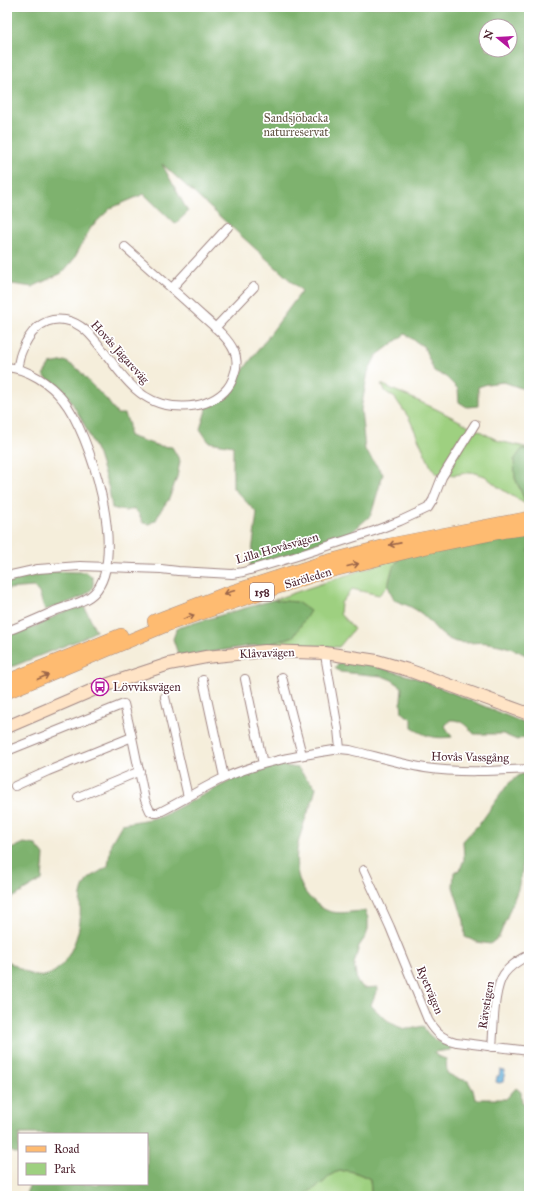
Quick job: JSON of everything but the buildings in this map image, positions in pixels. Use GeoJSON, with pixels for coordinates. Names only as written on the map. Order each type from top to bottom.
{"type":"FeatureCollection","features":[{"type":"Feature","properties":{"kind":"main road","name":"Säröleden"},"geometry":{"type":"LineString","coordinates":[[7,681],[175,612],[321,563],[389,545],[529,518]]}},
{"type":"Feature","properties":{"kind":"main road","name":"Säröleden"},"geometry":{"type":"LineString","coordinates":[[7,692],[169,624],[307,578],[423,548],[506,531],[529,528]]}},
{"type":"Feature","properties":{"kind":"street"},"geometry":{"type":"LineString","coordinates":[[172,288],[228,227]]}},
{"type":"Feature","properties":{"kind":"street","name":"Hovås Jägareväg"},"geometry":{"type":"LineString","coordinates":[[17,368],[26,342],[33,331],[40,325],[52,320],[65,320],[83,328],[91,335],[116,368],[134,388],[151,401],[170,406],[196,406],[209,402],[224,393],[233,379],[236,369],[237,360],[230,344],[172,288],[125,247]]}},
{"type":"Feature","properties":{"kind":"street"},"geometry":{"type":"LineString","coordinates":[[215,328],[254,287]]}},
{"type":"Feature","properties":{"kind":"street"},"geometry":{"type":"LineString","coordinates":[[7,367],[17,368],[28,372],[48,385],[63,399],[77,423],[92,459],[102,492],[108,550],[103,578],[95,592],[82,601],[7,631]]}},
{"type":"Feature","properties":{"kind":"street","name":"Lilla Hovåsvägen"},"geometry":{"type":"LineString","coordinates":[[7,576],[18,572],[52,567],[80,566],[161,569],[232,574],[309,552],[400,521],[428,508],[433,500],[442,477],[475,424]]}},
{"type":"Feature","properties":{"kind":"street","name":"Klåvavägen"},"geometry":{"type":"LineString","coordinates":[[7,727],[100,687],[169,664],[206,657],[250,652],[292,651],[325,653],[349,656],[393,665],[529,714]]}},
{"type":"Feature","properties":{"kind":"street"},"geometry":{"type":"LineString","coordinates":[[7,751],[124,704],[147,808],[154,813],[158,813],[224,777],[263,764],[302,755],[340,749],[325,653]]}},
{"type":"Feature","properties":{"kind":"street"},"geometry":{"type":"LineString","coordinates":[[282,677],[302,755]]}},
{"type":"Feature","properties":{"kind":"street"},"geometry":{"type":"LineString","coordinates":[[245,679],[263,764]]}},
{"type":"Feature","properties":{"kind":"street"},"geometry":{"type":"LineString","coordinates":[[203,680],[224,777]]}},
{"type":"Feature","properties":{"kind":"street"},"geometry":{"type":"LineString","coordinates":[[165,697],[188,797]]}},
{"type":"Feature","properties":{"kind":"street"},"geometry":{"type":"LineString","coordinates":[[15,786],[132,737]]}},
{"type":"Feature","properties":{"kind":"street","name":"Hovås Vassgång"},"geometry":{"type":"LineString","coordinates":[[340,749],[424,767],[447,770],[488,771],[529,769]]}},
{"type":"Feature","properties":{"kind":"street"},"geometry":{"type":"LineString","coordinates":[[78,797],[140,771]]}},
{"type":"Feature","properties":{"kind":"street","name":"Ryetvägen"},"geometry":{"type":"LineString","coordinates":[[364,870],[390,926],[428,1020],[437,1033],[449,1040],[529,1051]]}},
{"type":"Feature","properties":{"kind":"street","name":"Rävstigen"},"geometry":{"type":"LineString","coordinates":[[492,1047],[499,985],[504,974],[510,967],[529,955]]}},
{"type":"Feature","properties":{"kind":"green space","name":"Sandsjöbacka naturreservat"},"geometry":{"type":"Polygon","coordinates":[[[7,7],[529,7],[529,391],[504,382],[487,384],[478,387],[478,406],[467,407],[459,402],[458,389],[446,377],[434,371],[424,347],[405,334],[376,356],[368,372],[361,409],[365,450],[383,474],[371,515],[353,531],[332,541],[250,567],[257,513],[233,488],[233,446],[209,442],[200,429],[208,404],[227,396],[244,369],[302,291],[162,164],[188,212],[175,224],[144,194],[111,208],[91,227],[74,259],[62,273],[32,287],[7,282],[7,7]]]}},
{"type":"Feature","properties":{"kind":"green space"},"geometry":{"type":"Polygon","coordinates":[[[65,361],[78,369],[107,400],[117,414],[125,414],[129,425],[129,436],[159,446],[172,447],[180,461],[177,477],[169,499],[156,520],[149,524],[143,523],[139,514],[134,509],[125,511],[112,508],[109,489],[98,455],[83,422],[68,396],[43,375],[50,364],[65,361]]]}},
{"type":"Feature","properties":{"kind":"green space"},"geometry":{"type":"Polygon","coordinates":[[[381,384],[436,409],[499,441],[529,448],[522,449],[515,478],[527,505],[498,487],[485,476],[471,472],[455,475],[436,474],[431,467],[409,418],[395,398],[386,392],[381,384]]]}},
{"type":"Feature","properties":{"kind":"green space"},"geometry":{"type":"Polygon","coordinates":[[[522,449],[529,449],[529,505],[527,505],[515,478],[514,460],[522,449]]]}},
{"type":"Feature","properties":{"kind":"green space"},"geometry":{"type":"Polygon","coordinates":[[[529,531],[529,657],[499,645],[454,641],[441,634],[419,612],[394,600],[388,586],[392,570],[400,557],[529,531]]]}},
{"type":"Feature","properties":{"kind":"green space"},"geometry":{"type":"Polygon","coordinates":[[[400,557],[392,570],[388,586],[379,595],[352,589],[341,603],[340,614],[354,629],[339,647],[268,645],[294,636],[297,602],[273,600],[400,557]]]}},
{"type":"Feature","properties":{"kind":"green space"},"geometry":{"type":"Polygon","coordinates":[[[46,572],[86,572],[93,578],[93,586],[91,590],[76,599],[45,610],[39,593],[34,587],[7,589],[7,580],[16,576],[46,572]]]}},
{"type":"Feature","properties":{"kind":"green space"},"geometry":{"type":"Polygon","coordinates":[[[273,600],[297,602],[310,611],[294,636],[268,645],[249,646],[188,656],[178,654],[173,639],[177,628],[273,600]]]}},
{"type":"Feature","properties":{"kind":"green space"},"geometry":{"type":"Polygon","coordinates":[[[84,606],[96,631],[79,640],[14,666],[7,667],[7,635],[39,625],[61,613],[84,606]]]}},
{"type":"Feature","properties":{"kind":"green space"},"geometry":{"type":"Polygon","coordinates":[[[343,661],[365,663],[419,679],[529,725],[529,735],[517,740],[503,734],[474,734],[464,724],[450,720],[445,726],[452,737],[440,738],[427,735],[412,728],[412,719],[402,713],[402,687],[392,680],[382,676],[340,672],[335,668],[343,661]]]}},
{"type":"Feature","properties":{"kind":"green space"},"geometry":{"type":"Polygon","coordinates":[[[278,765],[298,768],[316,787],[297,849],[296,858],[300,883],[309,897],[325,910],[340,913],[365,911],[368,918],[368,929],[366,936],[359,946],[354,964],[357,982],[364,988],[378,987],[371,1005],[383,1017],[398,1027],[408,1029],[423,1026],[431,1037],[451,1047],[450,1050],[434,1052],[437,1056],[446,1059],[447,1073],[456,1078],[468,1081],[473,1090],[475,1099],[506,1099],[516,1088],[521,1092],[522,1102],[529,1106],[529,1196],[369,1196],[371,1191],[370,1179],[351,1171],[341,1171],[331,1175],[304,1196],[25,1196],[30,1185],[148,1185],[148,1133],[18,1133],[18,1155],[7,1150],[7,1081],[10,1065],[7,1050],[7,961],[26,972],[37,976],[46,976],[54,972],[67,958],[76,939],[79,929],[80,901],[83,887],[90,878],[108,866],[111,843],[122,824],[160,817],[236,778],[278,765]]]}},
{"type":"Feature","properties":{"kind":"green space"},"geometry":{"type":"Polygon","coordinates":[[[521,774],[529,774],[529,837],[527,838],[518,889],[499,937],[490,944],[477,942],[465,937],[464,921],[453,887],[454,872],[460,870],[464,859],[463,841],[481,822],[508,784],[521,774]]]}},
{"type":"Feature","properties":{"kind":"green space"},"geometry":{"type":"Polygon","coordinates":[[[24,843],[36,845],[44,855],[42,880],[7,901],[7,851],[24,843]]]}},
{"type":"Feature","properties":{"kind":"green space"},"geometry":{"type":"Polygon","coordinates":[[[347,1170],[370,1179],[371,1191],[369,1196],[304,1196],[310,1190],[324,1182],[330,1175],[347,1170]]]}},
{"type":"Feature","properties":{"kind":"water"},"geometry":{"type":"Polygon","coordinates":[[[500,1070],[505,1071],[503,1082],[499,1083],[496,1082],[500,1070]]]}},
{"type":"Feature","properties":{"kind":"place","name":"Lövviksvägen"},"geometry":{"type":"Point","coordinates":[100,687]}}]}
